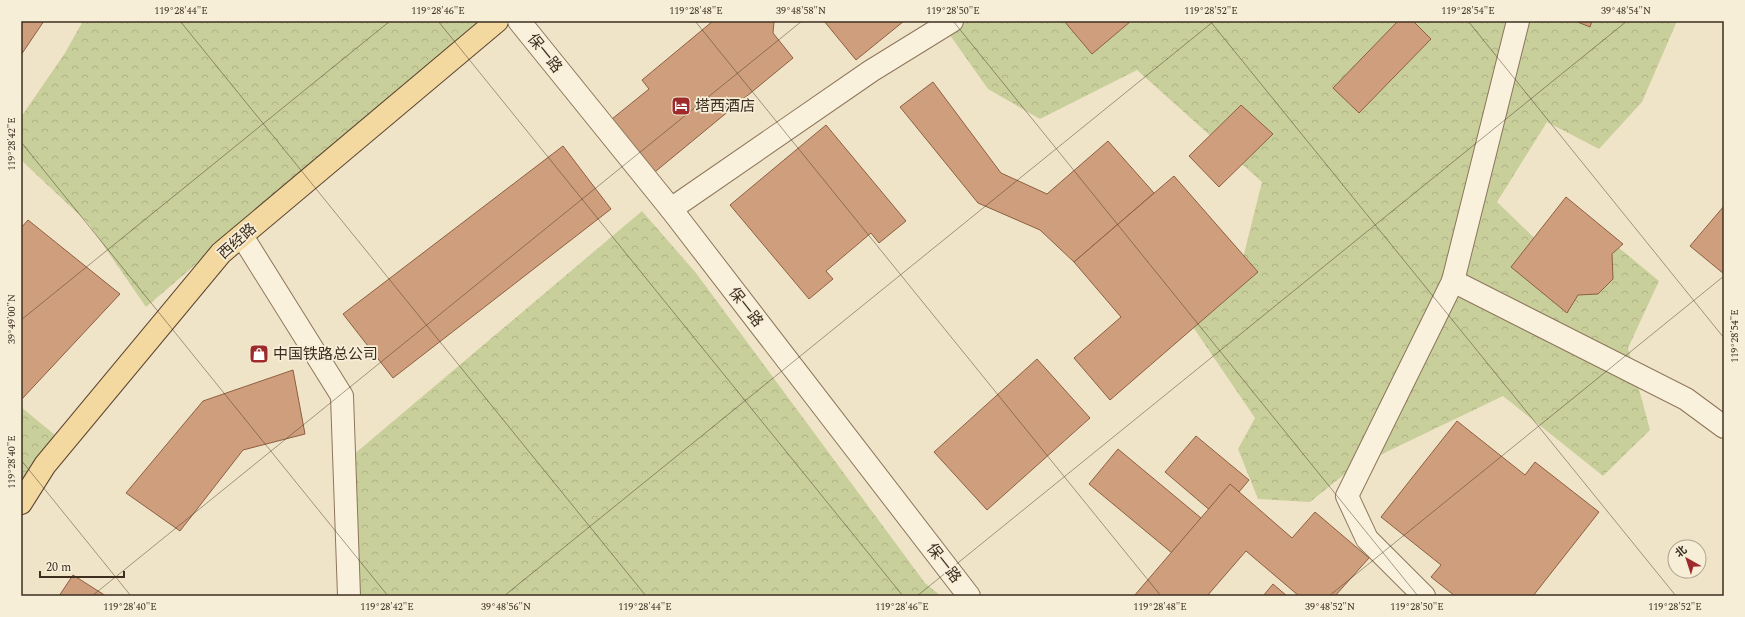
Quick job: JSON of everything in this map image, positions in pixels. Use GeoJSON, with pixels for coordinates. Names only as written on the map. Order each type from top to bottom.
{"type":"FeatureCollection","features":[{"type":"Feature","properties":{"kind":"main road","name":"西经路"},"geometry":{"type":"LineString","coordinates":[[21,502],[50,459],[221,253],[497,21]]}},
{"type":"Feature","properties":{"kind":"street","name":"保一路"},"geometry":{"type":"LineString","coordinates":[[519,21],[671,209],[969,596]]}},
{"type":"Feature","properties":{"kind":"street"},"geometry":{"type":"LineString","coordinates":[[671,209],[871,71],[952,21]]}},
{"type":"Feature","properties":{"kind":"street"},"geometry":{"type":"LineString","coordinates":[[1424,596],[1368,539],[1347,496],[1453,281],[1518,21]]}},
{"type":"Feature","properties":{"kind":"street"},"geometry":{"type":"LineString","coordinates":[[242,236],[342,396],[350,596]]}},
{"type":"Feature","properties":{"kind":"street"},"geometry":{"type":"LineString","coordinates":[[1453,281],[1686,399],[1724,427]]}},
{"type":"Feature","properties":{"kind":"green space"},"geometry":{"type":"Polygon","coordinates":[[[83,21],[480,21],[146,307],[88,223],[21,160],[21,117],[65,53],[83,21]]]}},
{"type":"Feature","properties":{"kind":"green space"},"geometry":{"type":"Polygon","coordinates":[[[940,21],[1677,21],[1642,102],[1599,149],[1547,122],[1497,202],[1555,258],[1612,242],[1659,281],[1628,348],[1650,430],[1603,476],[1503,396],[1351,469],[1310,502],[1258,499],[1238,449],[1255,418],[1193,327],[1244,254],[1262,182],[1137,70],[1040,119],[988,89],[940,21]]]}},
{"type":"Feature","properties":{"kind":"green space"},"geometry":{"type":"Polygon","coordinates":[[[642,211],[696,273],[925,583],[941,596],[356,596],[346,461],[642,211]]]}},
{"type":"Feature","properties":{"kind":"green space"},"geometry":{"type":"Polygon","coordinates":[[[21,407],[66,444],[21,504],[21,407]]]}},
{"type":"Feature","properties":{"kind":"building"},"geometry":{"type":"Polygon","coordinates":[[[21,21],[44,21],[21,55],[21,21]]]}},
{"type":"Feature","properties":{"kind":"building","name":"塔西酒店"},"geometry":{"type":"Polygon","coordinates":[[[713,21],[774,21],[773,33],[793,58],[650,176],[607,123],[649,89],[642,80],[713,21]]]}},
{"type":"Feature","properties":{"kind":"building"},"geometry":{"type":"Polygon","coordinates":[[[824,21],[904,21],[856,60],[824,21]]]}},
{"type":"Feature","properties":{"kind":"building"},"geometry":{"type":"Polygon","coordinates":[[[1064,21],[1131,21],[1092,54],[1064,21]]]}},
{"type":"Feature","properties":{"kind":"building"},"geometry":{"type":"Polygon","coordinates":[[[1398,21],[1413,21],[1431,39],[1359,113],[1333,88],[1398,21]]]}},
{"type":"Feature","properties":{"kind":"building"},"geometry":{"type":"Polygon","coordinates":[[[1575,21],[1592,21],[1590,27],[1575,21]]]}},
{"type":"Feature","properties":{"kind":"building"},"geometry":{"type":"Polygon","coordinates":[[[933,82],[1001,173],[1047,194],[1108,141],[1154,193],[1074,262],[1040,230],[978,203],[900,107],[933,82]]]}},
{"type":"Feature","properties":{"kind":"building"},"geometry":{"type":"Polygon","coordinates":[[[1241,105],[1273,134],[1219,187],[1189,156],[1241,105]]]}},
{"type":"Feature","properties":{"kind":"building"},"geometry":{"type":"Polygon","coordinates":[[[826,125],[906,221],[879,243],[871,233],[826,271],[833,279],[809,299],[730,205],[826,125]]]}},
{"type":"Feature","properties":{"kind":"building"},"geometry":{"type":"Polygon","coordinates":[[[563,146],[611,209],[393,378],[343,314],[563,146]]]}},
{"type":"Feature","properties":{"kind":"building"},"geometry":{"type":"Polygon","coordinates":[[[1174,176],[1258,272],[1110,400],[1074,358],[1121,317],[1074,262],[1174,176]]]}},
{"type":"Feature","properties":{"kind":"building"},"geometry":{"type":"Polygon","coordinates":[[[1566,197],[1623,244],[1612,254],[1613,279],[1598,294],[1578,295],[1567,313],[1511,267],[1566,197]]]}},
{"type":"Feature","properties":{"kind":"building"},"geometry":{"type":"Polygon","coordinates":[[[1724,206],[1724,274],[1690,246],[1724,206]]]}},
{"type":"Feature","properties":{"kind":"building"},"geometry":{"type":"Polygon","coordinates":[[[28,220],[120,294],[21,400],[21,228],[28,220]]]}},
{"type":"Feature","properties":{"kind":"building"},"geometry":{"type":"Polygon","coordinates":[[[1037,359],[1090,418],[987,510],[934,452],[1037,359]]]}},
{"type":"Feature","properties":{"kind":"building"},"geometry":{"type":"Polygon","coordinates":[[[293,370],[305,434],[243,450],[180,531],[126,493],[203,401],[293,370]]]}},
{"type":"Feature","properties":{"kind":"building"},"geometry":{"type":"Polygon","coordinates":[[[1457,421],[1525,475],[1535,462],[1599,512],[1533,596],[1455,596],[1431,577],[1441,565],[1381,517],[1457,421]]]}},
{"type":"Feature","properties":{"kind":"building"},"geometry":{"type":"Polygon","coordinates":[[[1196,436],[1249,480],[1218,517],[1165,472],[1196,436]]]}},
{"type":"Feature","properties":{"kind":"building"},"geometry":{"type":"Polygon","coordinates":[[[1118,449],[1213,528],[1184,563],[1089,484],[1118,449]]]}},
{"type":"Feature","properties":{"kind":"building"},"geometry":{"type":"Polygon","coordinates":[[[1230,484],[1292,538],[1315,512],[1369,558],[1335,596],[1299,596],[1246,551],[1207,596],[1134,596],[1230,484]]]}},
{"type":"Feature","properties":{"kind":"building"},"geometry":{"type":"Polygon","coordinates":[[[73,575],[106,596],[59,596],[73,575]]]}},
{"type":"Feature","properties":{"kind":"building"},"geometry":{"type":"Polygon","coordinates":[[[1273,584],[1287,596],[1263,596],[1273,584]]]}},
{"type":"Feature","properties":{"kind":"place","name":"塔西酒店"},"geometry":{"type":"Point","coordinates":[681,106]}},
{"type":"Feature","properties":{"kind":"place","name":"中国铁路总公司"},"geometry":{"type":"Point","coordinates":[259,354]}}]}
